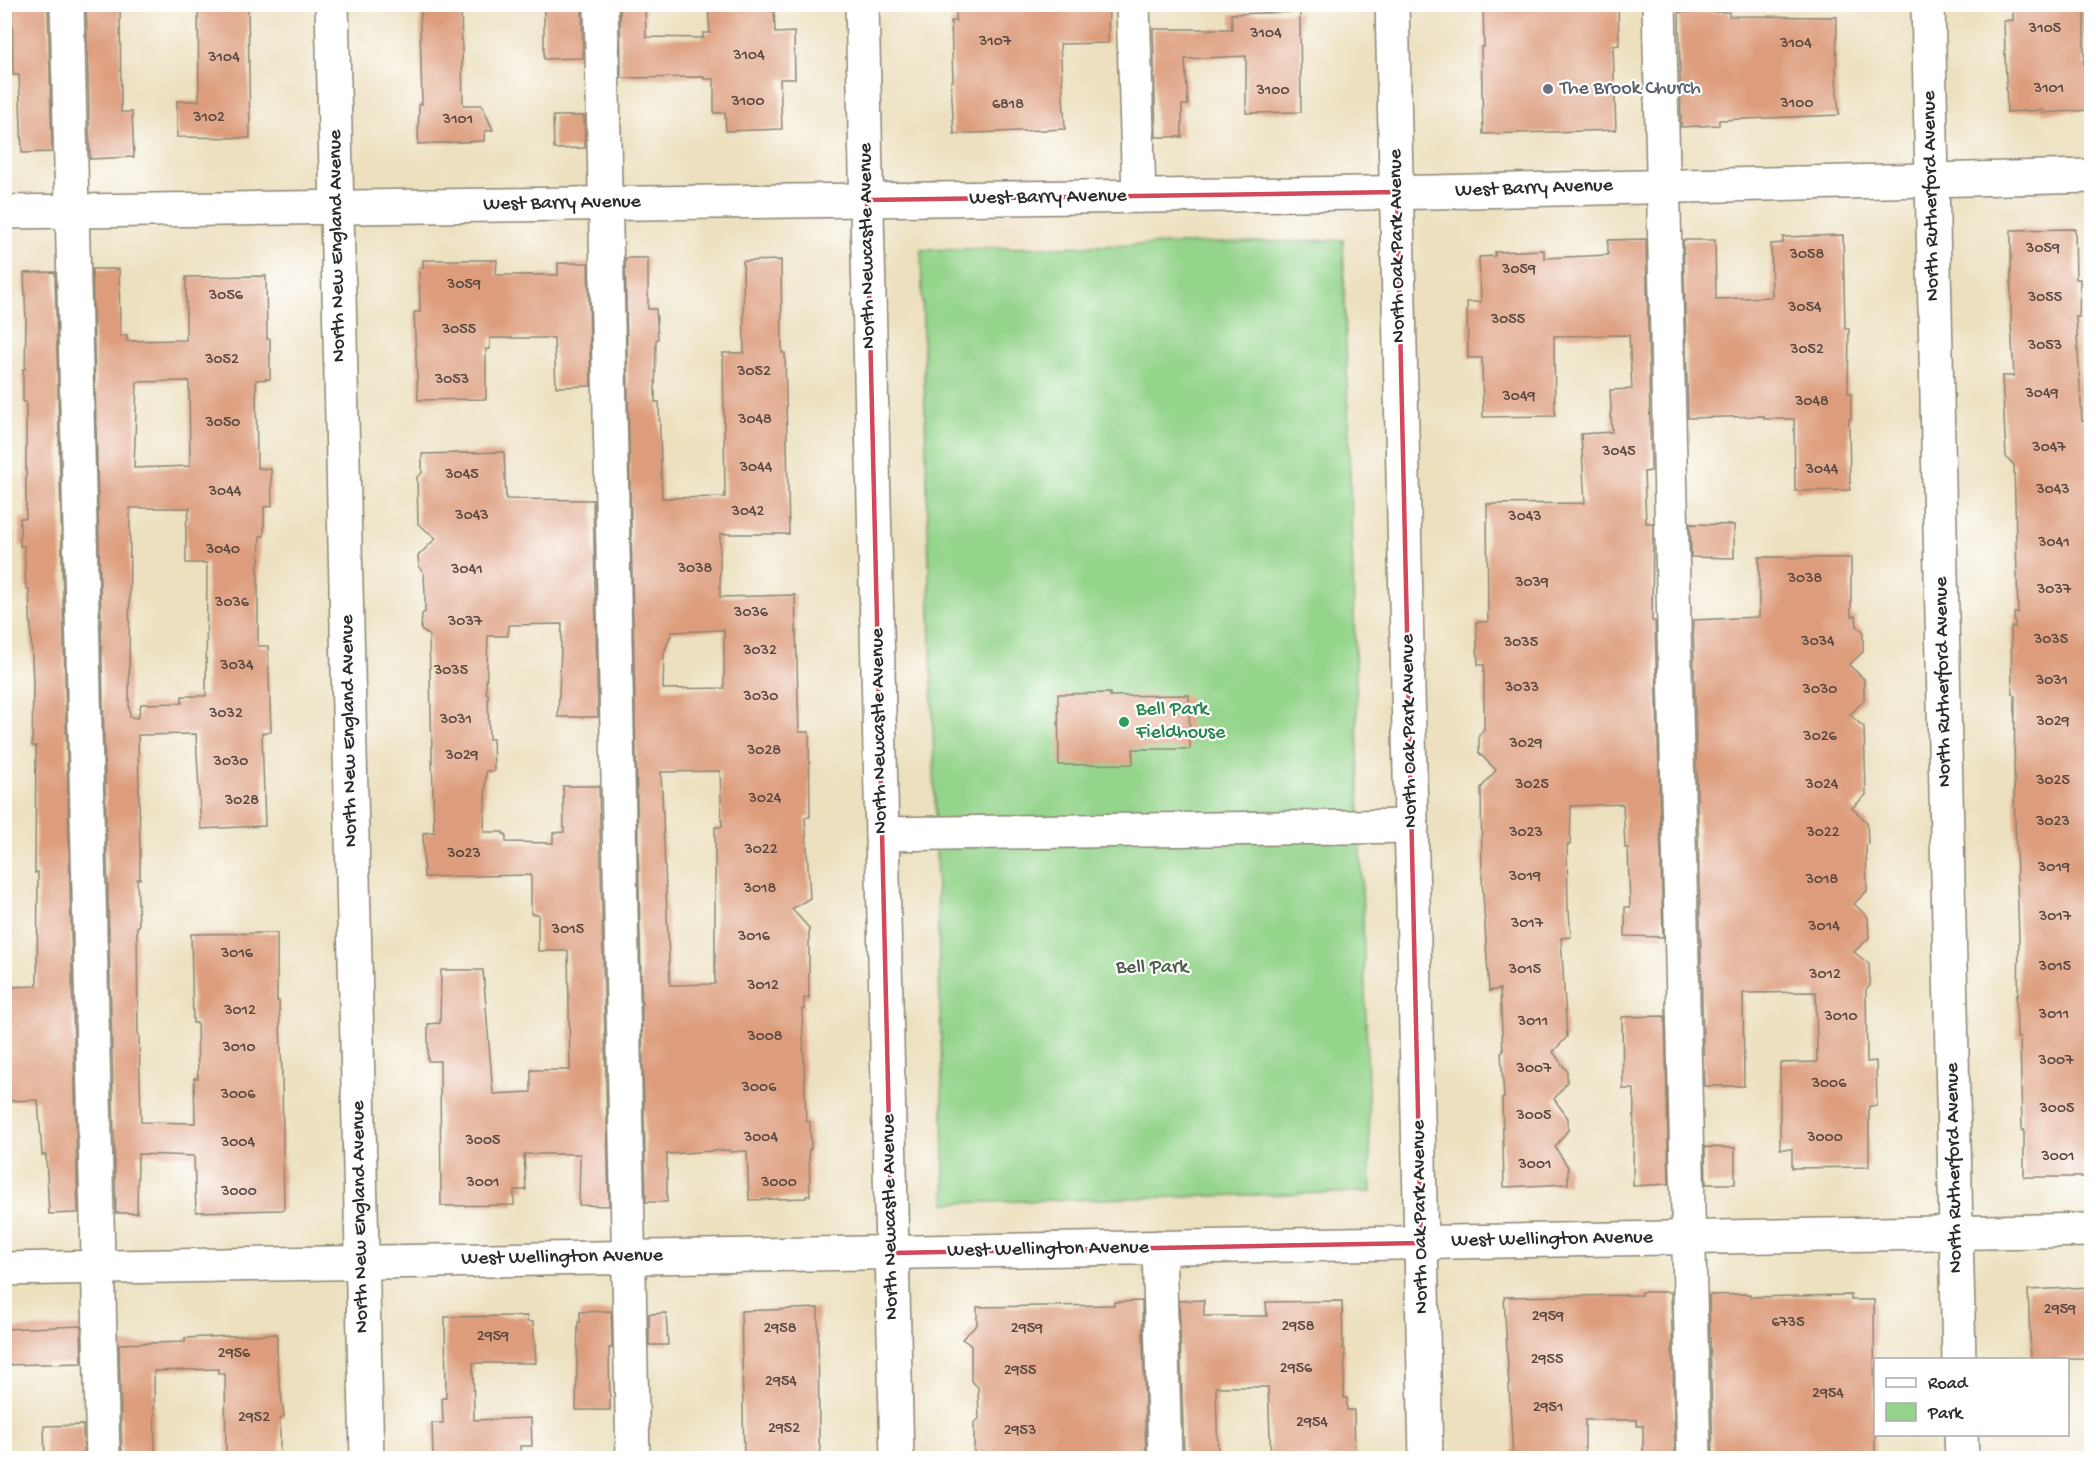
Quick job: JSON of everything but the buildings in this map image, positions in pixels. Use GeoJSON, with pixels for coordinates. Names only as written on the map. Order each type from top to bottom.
{"type":"FeatureCollection","features":[{"type":"Feature","properties":{"kind":"street"},"geometry":{"type":"LineString","coordinates":[[67,4],[103,1458]]}},
{"type":"Feature","properties":{"kind":"street","name":"North New England Avenue"},"geometry":{"type":"LineString","coordinates":[[332,4],[367,1458]]}},
{"type":"Feature","properties":{"kind":"street"},"geometry":{"type":"LineString","coordinates":[[601,4],[633,1458]]}},
{"type":"Feature","properties":{"kind":"street","name":"North Newcastle Avenue"},"geometry":{"type":"LineString","coordinates":[[862,4],[897,1458]]}},
{"type":"Feature","properties":{"kind":"street"},"geometry":{"type":"LineString","coordinates":[[1133,4],[1139,196]]}},
{"type":"Feature","properties":{"kind":"street","name":"North Oak Park Avenue"},"geometry":{"type":"LineString","coordinates":[[1392,4],[1426,1458]]}},
{"type":"Feature","properties":{"kind":"street"},"geometry":{"type":"LineString","coordinates":[[1659,4],[1694,1458]]}},
{"type":"Feature","properties":{"kind":"street","name":"North Rutherford Avenue"},"geometry":{"type":"LineString","coordinates":[[1928,4],[1959,1358]]}},
{"type":"Feature","properties":{"kind":"street","name":"West Barry Avenue"},"geometry":{"type":"LineString","coordinates":[[4,212],[1397,192],[2091,176]]}},
{"type":"Feature","properties":{"kind":"street"},"geometry":{"type":"LineString","coordinates":[[882,834],[1412,826]]}},
{"type":"Feature","properties":{"kind":"street","name":"West Wellington Avenue"},"geometry":{"type":"LineString","coordinates":[[4,1269],[2091,1230]]}},
{"type":"Feature","properties":{"kind":"street"},"geometry":{"type":"LineString","coordinates":[[1159,1247],[1165,1458]]}},
{"type":"Feature","properties":{"kind":"street"},"geometry":{"type":"LineString","coordinates":[[1961,1436],[1962,1458]]}},
{"type":"Feature","properties":{"kind":"highlighted area"},"geometry":{"type":"Polygon","coordinates":[[[1397,192],[1421,1243],[892,1253],[867,200],[1397,192]]]}},
{"type":"Feature","properties":{"kind":"green space","name":"Bell Park"},"geometry":{"type":"Polygon","coordinates":[[[1343,240],[1371,1192],[945,1203],[921,250],[1343,240]]]}},
{"type":"Feature","properties":{"kind":"place","name":"The Brook Church"},"geometry":{"type":"Point","coordinates":[1548,89]}},
{"type":"Feature","properties":{"kind":"place","name":"Bell Park Fieldhouse"},"geometry":{"type":"Point","coordinates":[1124,722]}}]}
